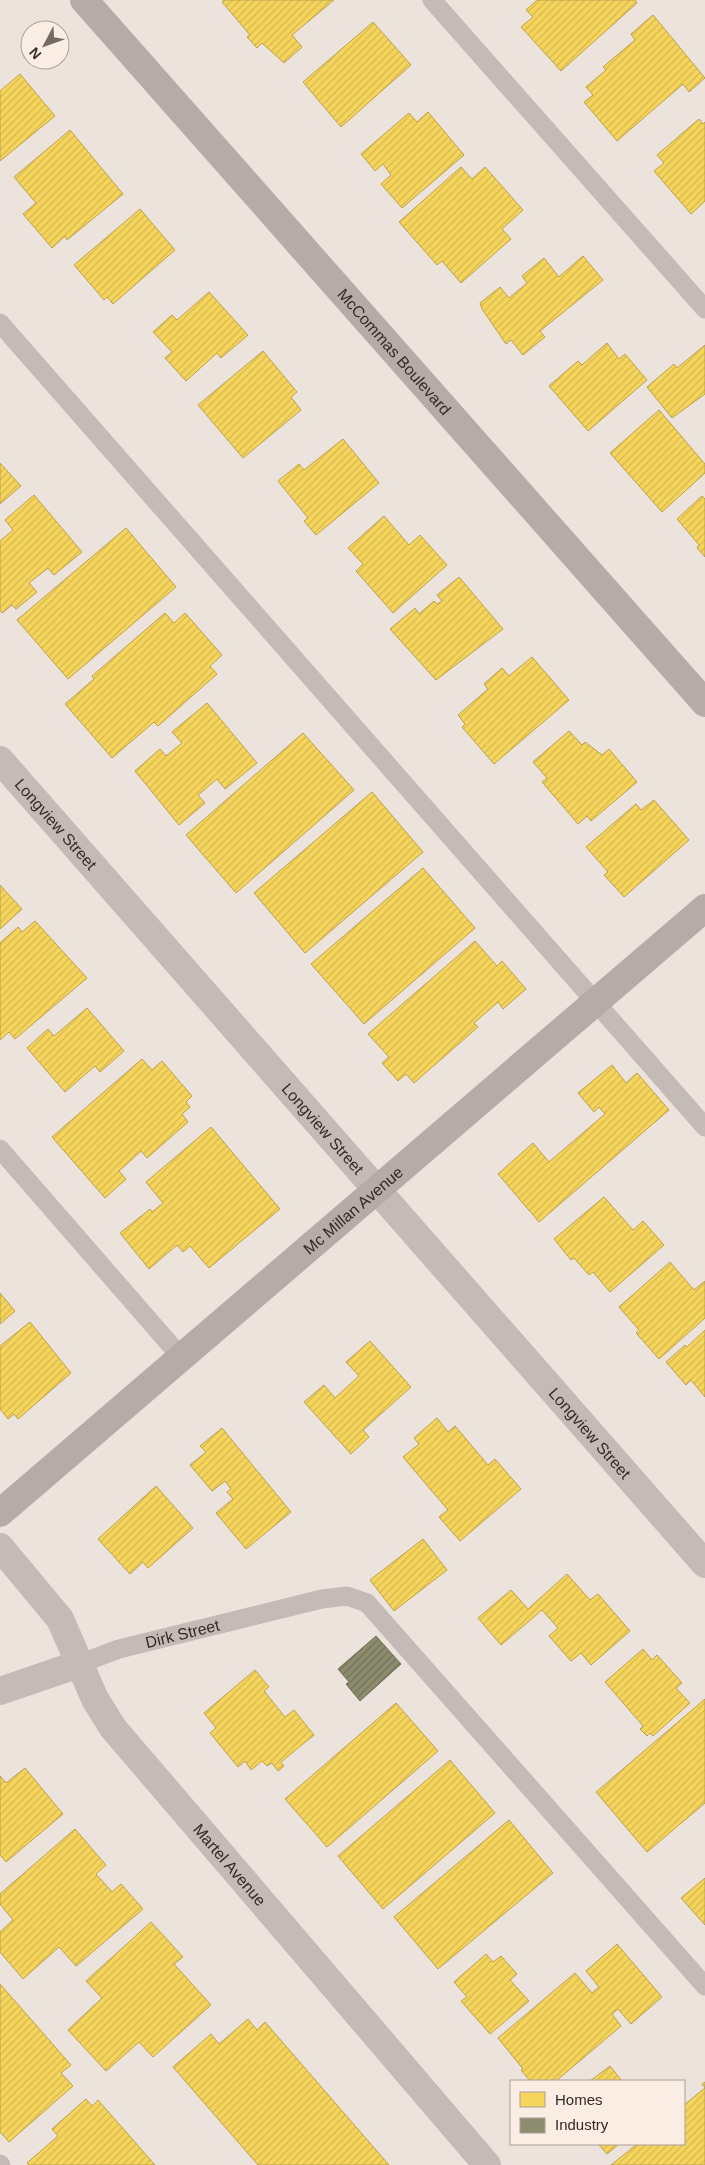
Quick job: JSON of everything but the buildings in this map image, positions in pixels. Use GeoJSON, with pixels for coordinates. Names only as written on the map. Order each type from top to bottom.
{"type":"FeatureCollection","features":[{"type":"Feature","properties":{"kind":"street","name":"McCommas Boulevard"},"geometry":{"type":"LineString","coordinates":[[84,0],[705,702]]}},
{"type":"Feature","properties":{"kind":"street","name":"Longview Street"},"geometry":{"type":"LineString","coordinates":[[0,760],[375,1190],[705,1564]]}},
{"type":"Feature","properties":{"kind":"street","name":"Mc Millan Avenue"},"geometry":{"type":"LineString","coordinates":[[0,1513],[705,908]]}},
{"type":"Feature","properties":{"kind":"street","name":"Martel Avenue"},"geometry":{"type":"LineString","coordinates":[[0,1547],[60,1619],[95,1699],[113,1728],[487,2165]]}},
{"type":"Feature","properties":{"kind":"street","name":"Dirk Street"},"geometry":{"type":"LineString","coordinates":[[0,1691],[79,1664]]}},
{"type":"Feature","properties":{"kind":"lane"},"geometry":{"type":"LineString","coordinates":[[432,0],[705,309]]}},
{"type":"Feature","properties":{"kind":"lane"},"geometry":{"type":"LineString","coordinates":[[0,323],[705,1127]]}},
{"type":"Feature","properties":{"kind":"lane"},"geometry":{"type":"LineString","coordinates":[[0,1149],[181,1357]]}},
{"type":"Feature","properties":{"kind":"lane","name":"Dirk Street"},"geometry":{"type":"LineString","coordinates":[[79,1664],[119,1649],[322,1598],[347,1596],[367,1603],[705,1986]]}}]}
